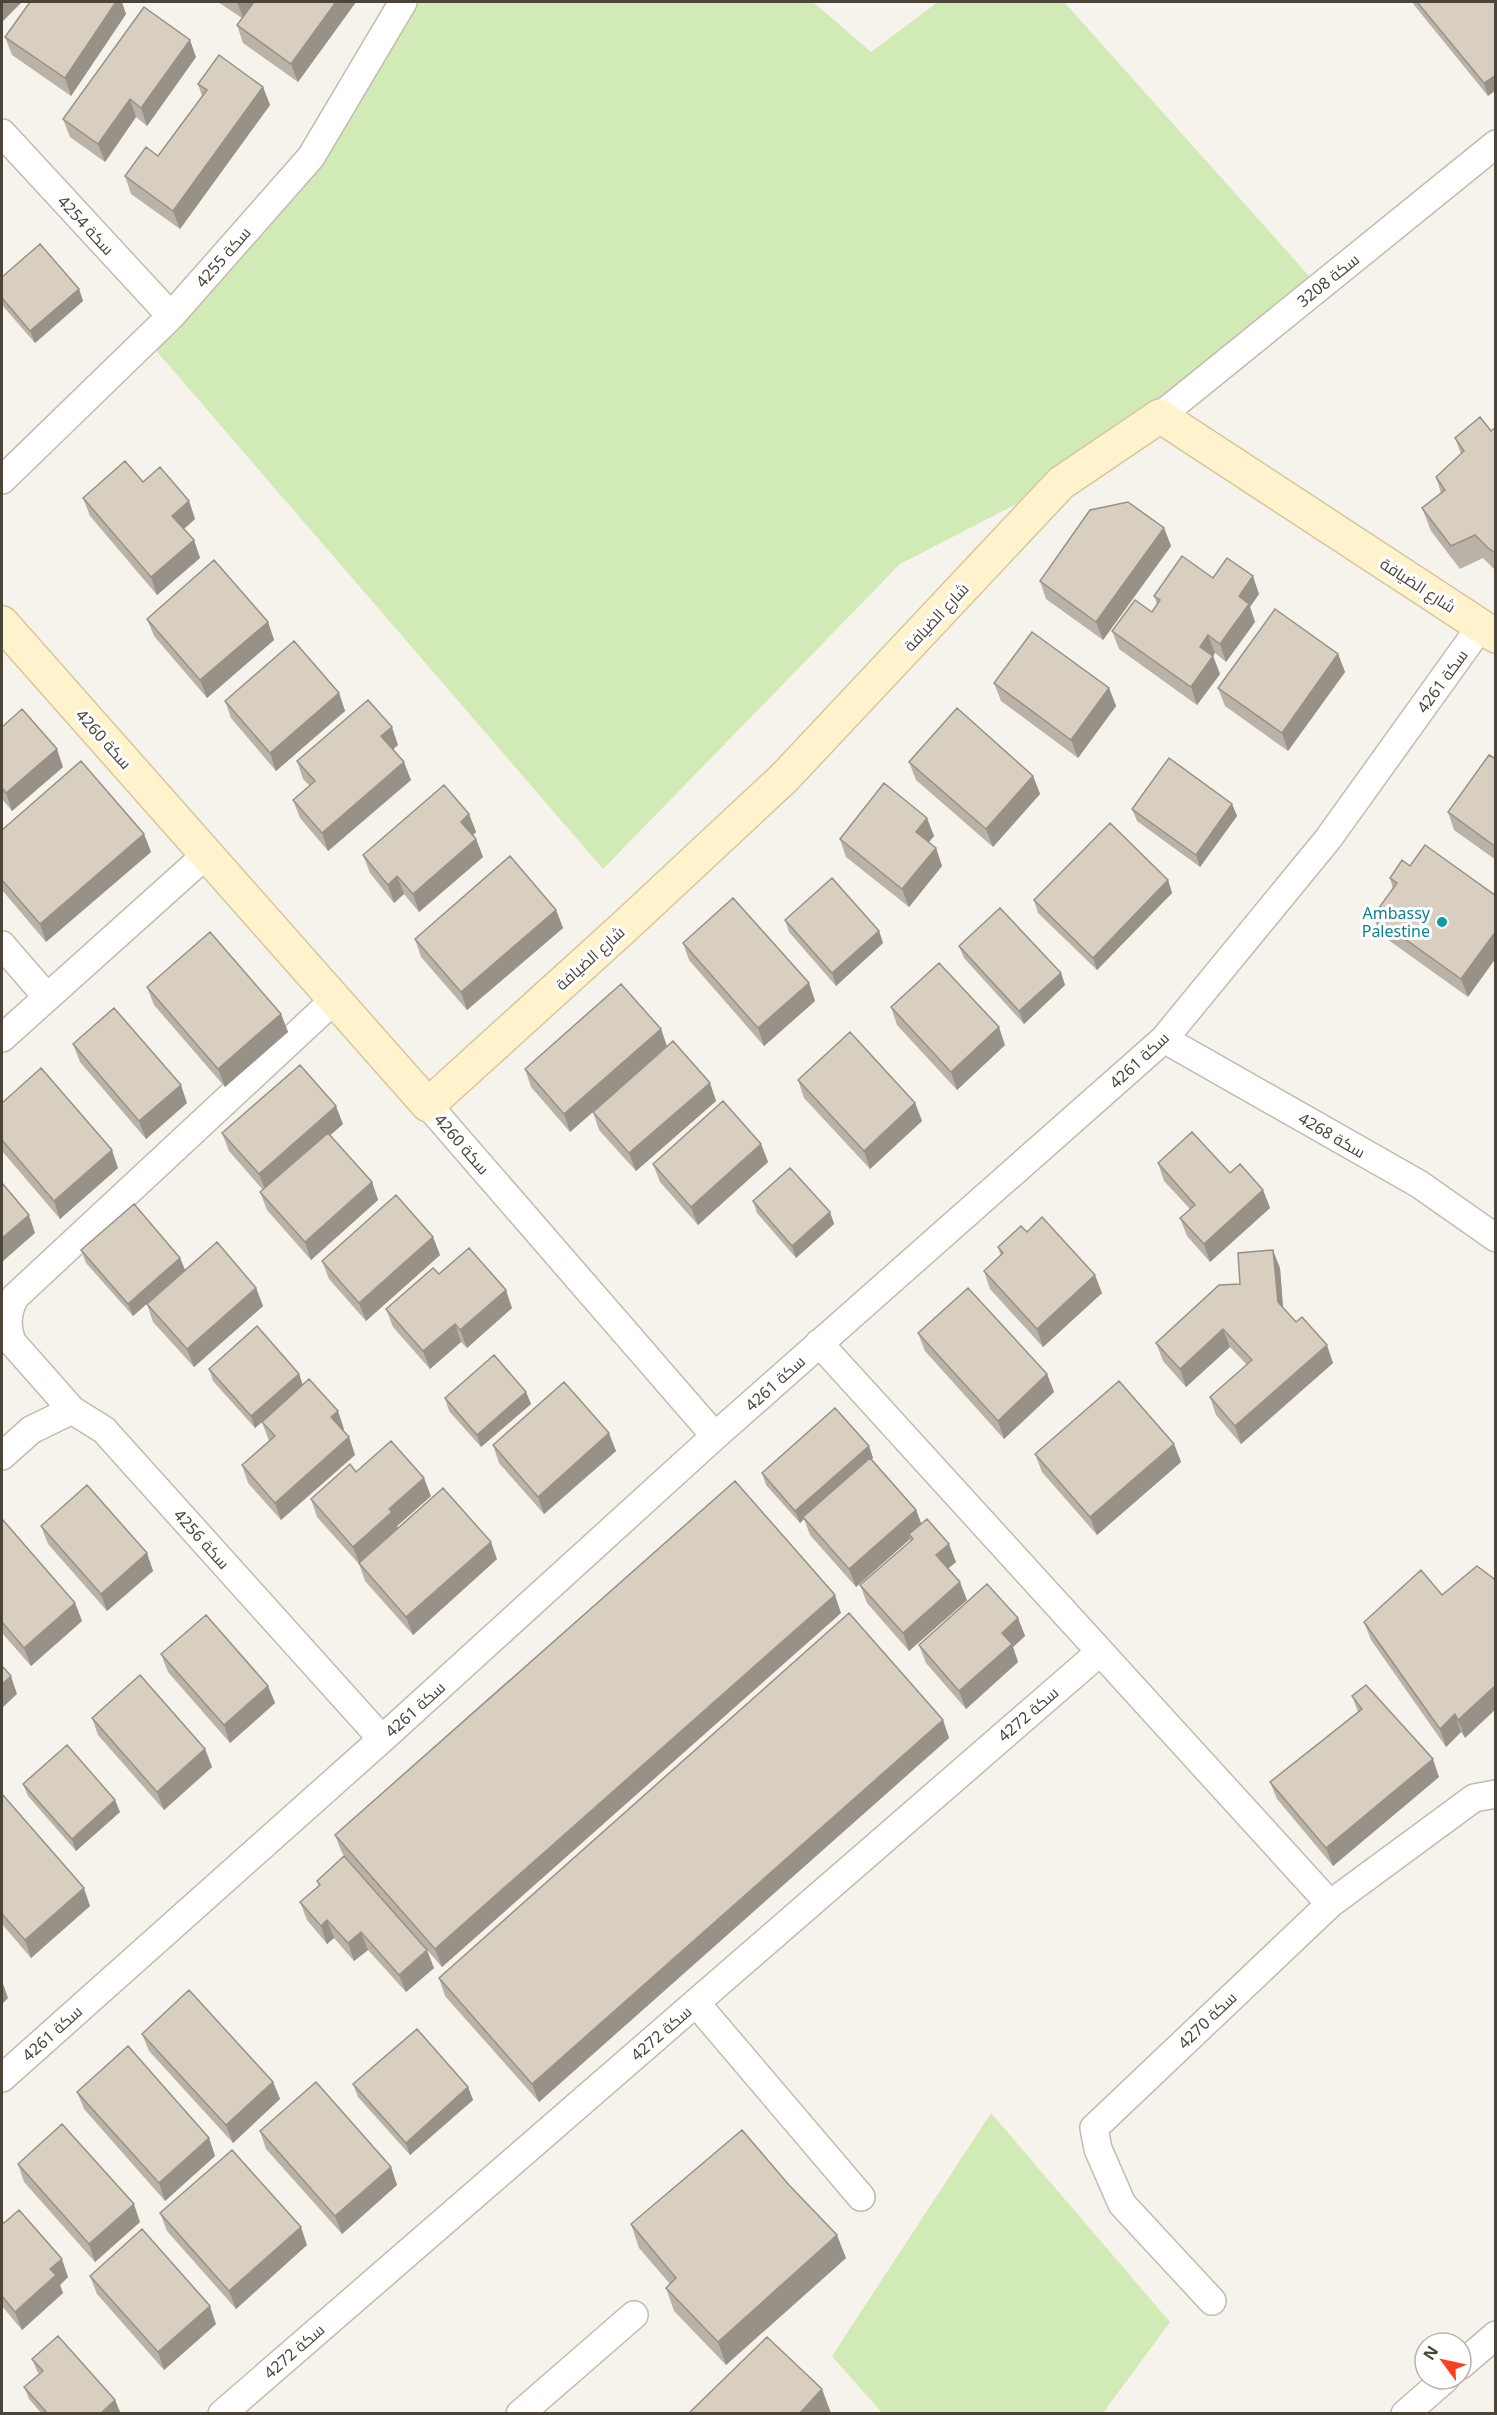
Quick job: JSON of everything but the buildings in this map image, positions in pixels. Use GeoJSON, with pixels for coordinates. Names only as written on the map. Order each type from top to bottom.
{"type":"FeatureCollection","features":[{"type":"Feature","properties":{"kind":"street","name":"سكة 4255"},"geometry":{"type":"LineString","coordinates":[[2,480],[171,316],[311,157],[403,2]]}},
{"type":"Feature","properties":{"kind":"street","name":"سكة 4254"},"geometry":{"type":"LineString","coordinates":[[2,133],[171,316]]}},
{"type":"Feature","properties":{"kind":"street","name":"سكة 3208"},"geometry":{"type":"LineString","coordinates":[[1160,416],[1496,144]]}},
{"type":"Feature","properties":{"kind":"street","name":"شارع الضيافة"},"geometry":{"type":"LineString","coordinates":[[428,1105],[784,778],[1062,483],[1160,416],[1488,631]]}},
{"type":"Feature","properties":{"kind":"street","name":"سكة 4260"},"geometry":{"type":"LineString","coordinates":[[2,623],[428,1105],[715,1436]]}},
{"type":"Feature","properties":{"kind":"street","name":"سكة 4261"},"geometry":{"type":"LineString","coordinates":[[2,2078],[382,1739],[819,1343],[1164,1039],[1328,839],[1488,631]]}},
{"type":"Feature","properties":{"kind":"street"},"geometry":{"type":"LineString","coordinates":[[2,1038],[207,854]]}},
{"type":"Feature","properties":{"kind":"street"},"geometry":{"type":"LineString","coordinates":[[2,945],[47,997]]}},
{"type":"Feature","properties":{"kind":"street","name":"سكة 4256"},"geometry":{"type":"LineString","coordinates":[[334,1000],[15,1297],[7,1313],[8,1329],[12,1342],[72,1410],[104,1431],[382,1739]]}},
{"type":"Feature","properties":{"kind":"street","name":"سكة 4268"},"geometry":{"type":"LineString","coordinates":[[1164,1039],[1419,1185],[1496,1238]]}},
{"type":"Feature","properties":{"kind":"street"},"geometry":{"type":"LineString","coordinates":[[819,1343],[1330,1904]]}},
{"type":"Feature","properties":{"kind":"street"},"geometry":{"type":"LineString","coordinates":[[2,1456],[31,1430],[72,1410]]}},
{"type":"Feature","properties":{"kind":"street","name":"سكة 4272"},"geometry":{"type":"LineString","coordinates":[[231,2411],[1100,1652]]}},
{"type":"Feature","properties":{"kind":"street","name":"سكة 4270"},"geometry":{"type":"LineString","coordinates":[[1212,2301],[1122,2204],[1098,2149],[1094,2128],[1330,1904],[1474,1798],[1496,1794]]}},
{"type":"Feature","properties":{"kind":"street"},"geometry":{"type":"LineString","coordinates":[[696,2003],[861,2197]]}},
{"type":"Feature","properties":{"kind":"street"},"geometry":{"type":"LineString","coordinates":[[520,2414],[634,2315]]}},
{"type":"Feature","properties":{"kind":"street"},"geometry":{"type":"LineString","coordinates":[[1473,2355],[1496,2335]]}},
{"type":"Feature","properties":{"kind":"street"},"geometry":{"type":"LineString","coordinates":[[1406,2414],[1432,2391]]}},
{"type":"Feature","properties":{"kind":"green space"},"geometry":{"type":"Polygon","coordinates":[[[405,2],[813,2],[871,52],[938,2],[1064,2],[1318,286],[1061,481],[900,564],[603,869],[153,347],[312,157],[405,2]]]}},
{"type":"Feature","properties":{"kind":"green space"},"geometry":{"type":"Polygon","coordinates":[[[991,2113],[1170,2322],[1103,2413],[882,2413],[832,2356],[991,2113]]]}},
{"type":"Feature","properties":{"kind":"place","name":"Ambassy Palestine"},"geometry":{"type":"Point","coordinates":[1442,922]}}]}
